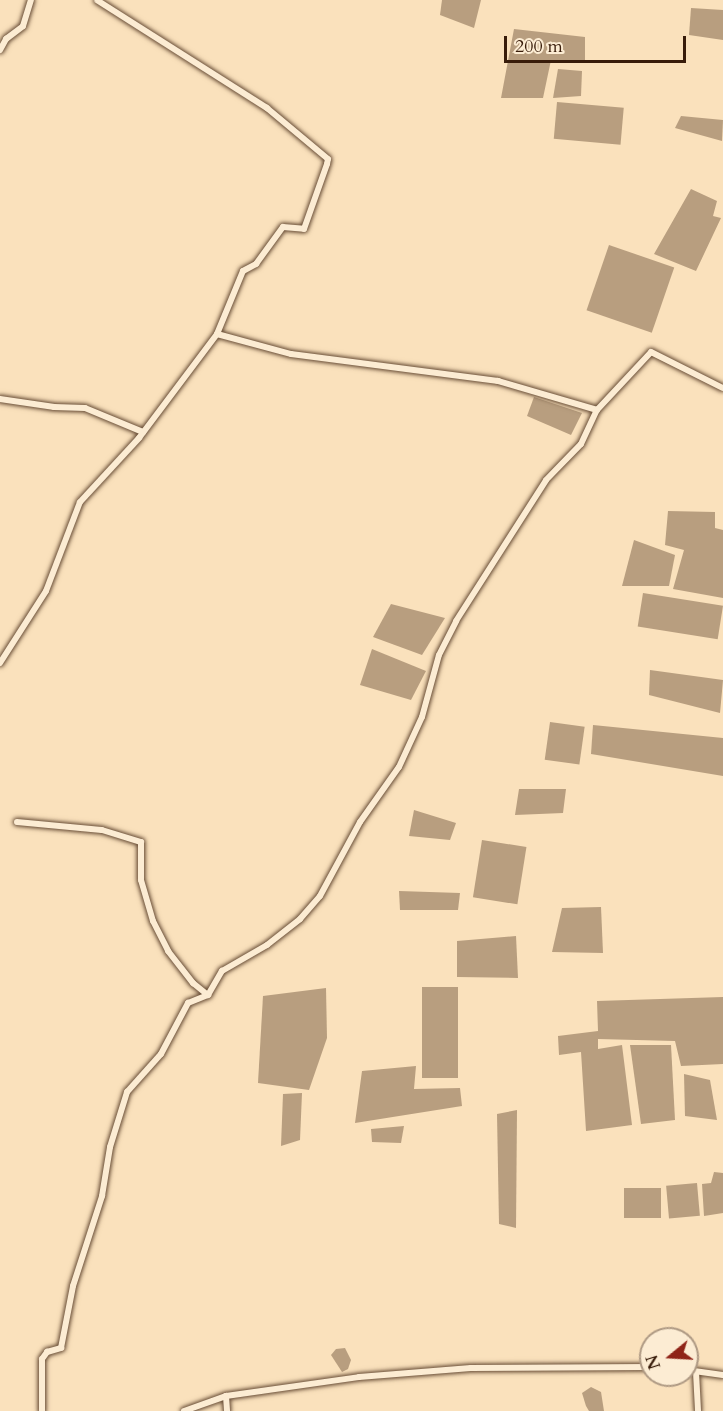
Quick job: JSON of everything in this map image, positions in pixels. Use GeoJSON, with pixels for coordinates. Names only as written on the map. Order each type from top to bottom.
{"type":"FeatureCollection","features":[{"type":"Feature","properties":{"kind":"street"},"geometry":{"type":"LineString","coordinates":[[0,50],[6,39],[23,26],[31,0]]}},
{"type":"Feature","properties":{"kind":"street"},"geometry":{"type":"LineString","coordinates":[[0,663],[46,591],[80,502],[143,432],[217,334],[243,271],[256,264],[283,227],[304,229],[328,159],[267,108],[97,0]]}},
{"type":"Feature","properties":{"kind":"street"},"geometry":{"type":"LineString","coordinates":[[217,334],[291,354],[375,362],[498,381],[597,410]]}},
{"type":"Feature","properties":{"kind":"street"},"geometry":{"type":"LineString","coordinates":[[42,1411],[42,1359],[47,1352],[61,1348],[73,1286],[102,1196],[120,1109],[127,1092],[161,1054],[188,1003],[208,995],[222,972],[275,938],[320,896],[360,822],[399,767],[422,717],[439,655],[456,621],[546,480],[581,444],[597,410],[651,352],[723,388]]}},
{"type":"Feature","properties":{"kind":"street"},"geometry":{"type":"LineString","coordinates":[[0,399],[54,407],[85,408],[143,432]]}},
{"type":"Feature","properties":{"kind":"street"},"geometry":{"type":"LineString","coordinates":[[17,822],[102,831],[141,842],[141,880],[153,921],[168,951],[193,983],[208,995]]}},
{"type":"Feature","properties":{"kind":"street"},"geometry":{"type":"LineString","coordinates":[[184,1411],[226,1396],[359,1377],[471,1368],[639,1367]]}},
{"type":"Feature","properties":{"kind":"street"},"geometry":{"type":"LineString","coordinates":[[699,1372],[723,1375]]}},
{"type":"Feature","properties":{"kind":"street"},"geometry":{"type":"LineString","coordinates":[[697,1387],[698,1411]]}},
{"type":"Feature","properties":{"kind":"street"},"geometry":{"type":"LineString","coordinates":[[226,1396],[227,1411]]}},
{"type":"Feature","properties":{"kind":"shaded area"},"geometry":{"type":"Polygon","coordinates":[[[442,0],[481,0],[474,28],[440,15],[442,0]]]}},
{"type":"Feature","properties":{"kind":"shaded area"},"geometry":{"type":"Polygon","coordinates":[[[691,8],[723,10],[723,40],[689,35],[691,8]]]}},
{"type":"Feature","properties":{"kind":"shaded area"},"geometry":{"type":"Polygon","coordinates":[[[514,29],[585,37],[585,63],[551,60],[543,98],[501,98],[514,29]]]}},
{"type":"Feature","properties":{"kind":"shaded area"},"geometry":{"type":"Polygon","coordinates":[[[558,69],[582,71],[581,96],[553,98],[558,69]]]}},
{"type":"Feature","properties":{"kind":"shaded area"},"geometry":{"type":"Polygon","coordinates":[[[557,102],[624,108],[621,145],[554,139],[557,102]]]}},
{"type":"Feature","properties":{"kind":"shaded area"},"geometry":{"type":"Polygon","coordinates":[[[681,116],[723,120],[722,141],[675,128],[681,116]]]}},
{"type":"Feature","properties":{"kind":"shaded area"},"geometry":{"type":"Polygon","coordinates":[[[691,189],[717,201],[713,216],[721,218],[696,271],[654,254],[691,189]]]}},
{"type":"Feature","properties":{"kind":"shaded area"},"geometry":{"type":"Polygon","coordinates":[[[609,245],[674,267],[652,333],[587,310],[609,245]]]}},
{"type":"Feature","properties":{"kind":"shaded area"},"geometry":{"type":"Polygon","coordinates":[[[534,397],[582,413],[571,435],[527,416],[534,397]]]}},
{"type":"Feature","properties":{"kind":"shaded area"},"geometry":{"type":"Polygon","coordinates":[[[668,511],[715,512],[715,528],[723,530],[723,598],[673,589],[684,550],[665,545],[668,511]]]}},
{"type":"Feature","properties":{"kind":"shaded area"},"geometry":{"type":"Polygon","coordinates":[[[634,540],[675,555],[669,586],[622,586],[634,540]]]}},
{"type":"Feature","properties":{"kind":"shaded area"},"geometry":{"type":"Polygon","coordinates":[[[643,593],[723,606],[718,639],[638,627],[643,593]]]}},
{"type":"Feature","properties":{"kind":"shaded area"},"geometry":{"type":"Polygon","coordinates":[[[391,604],[445,618],[422,655],[373,637],[391,604]]]}},
{"type":"Feature","properties":{"kind":"shaded area"},"geometry":{"type":"Polygon","coordinates":[[[372,649],[426,671],[411,700],[360,685],[372,649]]]}},
{"type":"Feature","properties":{"kind":"shaded area"},"geometry":{"type":"Polygon","coordinates":[[[650,670],[723,680],[720,713],[649,695],[650,670]]]}},
{"type":"Feature","properties":{"kind":"shaded area"},"geometry":{"type":"Polygon","coordinates":[[[550,722],[585,727],[579,765],[545,760],[550,722]]]}},
{"type":"Feature","properties":{"kind":"shaded area"},"geometry":{"type":"Polygon","coordinates":[[[593,725],[723,738],[723,776],[591,754],[593,725]]]}},
{"type":"Feature","properties":{"kind":"shaded area"},"geometry":{"type":"Polygon","coordinates":[[[519,789],[566,789],[563,813],[515,815],[519,789]]]}},
{"type":"Feature","properties":{"kind":"shaded area"},"geometry":{"type":"Polygon","coordinates":[[[414,810],[456,823],[450,840],[409,836],[414,810]]]}},
{"type":"Feature","properties":{"kind":"shaded area"},"geometry":{"type":"Polygon","coordinates":[[[482,840],[526,847],[517,904],[473,897],[482,840]]]}},
{"type":"Feature","properties":{"kind":"shaded area"},"geometry":{"type":"Polygon","coordinates":[[[399,891],[460,893],[458,910],[400,910],[399,891]]]}},
{"type":"Feature","properties":{"kind":"shaded area"},"geometry":{"type":"Polygon","coordinates":[[[601,907],[603,953],[552,952],[562,908],[601,907]]]}},
{"type":"Feature","properties":{"kind":"shaded area"},"geometry":{"type":"Polygon","coordinates":[[[516,936],[518,978],[457,977],[457,941],[516,936]]]}},
{"type":"Feature","properties":{"kind":"shaded area"},"geometry":{"type":"Polygon","coordinates":[[[422,987],[458,987],[458,1078],[422,1078],[422,987]]]}},
{"type":"Feature","properties":{"kind":"shaded area"},"geometry":{"type":"Polygon","coordinates":[[[326,988],[327,1038],[309,1090],[258,1083],[263,996],[326,988]]]}},
{"type":"Feature","properties":{"kind":"shaded area"},"geometry":{"type":"Polygon","coordinates":[[[723,997],[723,1064],[681,1066],[675,1041],[598,1039],[598,1049],[622,1045],[632,1125],[586,1131],[581,1052],[559,1055],[558,1036],[598,1031],[597,1001],[723,997]]]}},
{"type":"Feature","properties":{"kind":"shaded area"},"geometry":{"type":"Polygon","coordinates":[[[630,1045],[671,1045],[675,1120],[641,1124],[630,1045]]]}},
{"type":"Feature","properties":{"kind":"shaded area"},"geometry":{"type":"Polygon","coordinates":[[[416,1066],[414,1089],[460,1088],[462,1106],[355,1123],[362,1071],[416,1066]]]}},
{"type":"Feature","properties":{"kind":"shaded area"},"geometry":{"type":"Polygon","coordinates":[[[684,1074],[710,1080],[717,1120],[685,1116],[684,1074]]]}},
{"type":"Feature","properties":{"kind":"shaded area"},"geometry":{"type":"Polygon","coordinates":[[[302,1093],[300,1140],[281,1146],[283,1094],[302,1093]]]}},
{"type":"Feature","properties":{"kind":"shaded area"},"geometry":{"type":"Polygon","coordinates":[[[517,1110],[516,1228],[499,1224],[497,1114],[517,1110]]]}},
{"type":"Feature","properties":{"kind":"shaded area"},"geometry":{"type":"Polygon","coordinates":[[[404,1126],[401,1143],[372,1142],[371,1129],[404,1126]]]}},
{"type":"Feature","properties":{"kind":"shaded area"},"geometry":{"type":"Polygon","coordinates":[[[714,1172],[723,1173],[723,1213],[704,1216],[702,1184],[711,1183],[714,1172]]]}},
{"type":"Feature","properties":{"kind":"shaded area"},"geometry":{"type":"Polygon","coordinates":[[[697,1183],[700,1216],[669,1219],[666,1186],[697,1183]]]}},
{"type":"Feature","properties":{"kind":"shaded area"},"geometry":{"type":"Polygon","coordinates":[[[624,1188],[661,1188],[661,1218],[624,1218],[624,1188]]]}},
{"type":"Feature","properties":{"kind":"shaded area"},"geometry":{"type":"Polygon","coordinates":[[[345,1348],[351,1360],[348,1369],[342,1372],[331,1355],[336,1349],[345,1348]]]}},
{"type":"Feature","properties":{"kind":"shaded area"},"geometry":{"type":"Polygon","coordinates":[[[591,1387],[601,1392],[604,1411],[589,1411],[586,1406],[582,1393],[591,1387]]]}}]}
